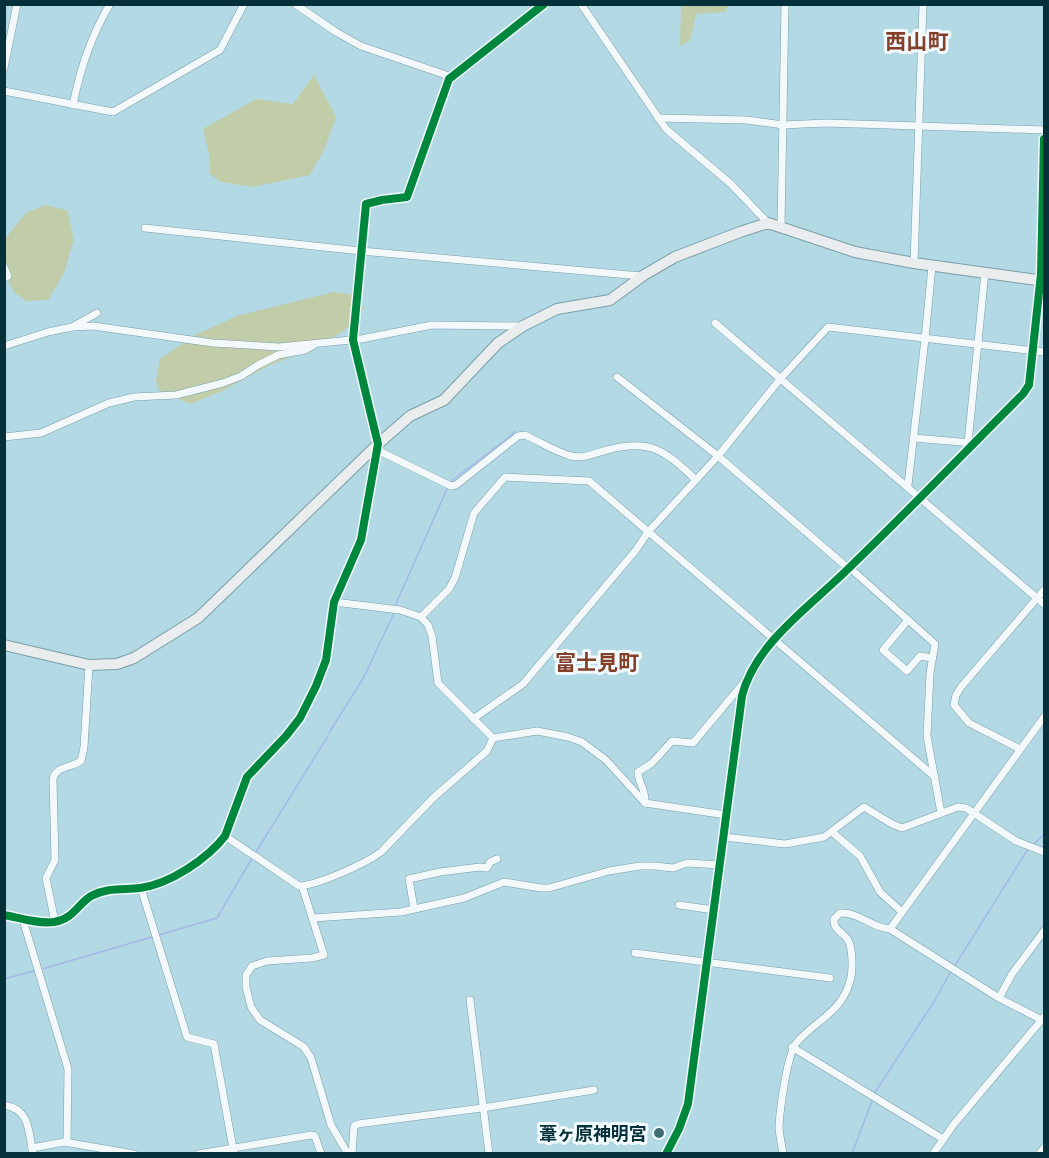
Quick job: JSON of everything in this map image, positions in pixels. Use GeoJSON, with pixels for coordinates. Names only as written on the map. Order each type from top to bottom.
{"type":"FeatureCollection","features":[{"type":"Feature","properties":{"kind":"main road"},"geometry":{"type":"LineString","coordinates":[[4,645],[89,665],[117,664],[134,658],[198,618],[217,602],[410,416],[444,400],[498,343],[523,326],[556,309],[610,300],[644,275],[675,257],[740,232],[768,223],[855,252],[932,266],[1042,280]]}},
{"type":"Feature","properties":{"kind":"street"},"geometry":{"type":"LineString","coordinates":[[4,68],[16,4]]}},
{"type":"Feature","properties":{"kind":"street"},"geometry":{"type":"LineString","coordinates":[[72,105],[91,39],[110,4]]}},
{"type":"Feature","properties":{"kind":"street"},"geometry":{"type":"LineString","coordinates":[[4,90],[113,112],[220,50],[244,4]]}},
{"type":"Feature","properties":{"kind":"street"},"geometry":{"type":"LineString","coordinates":[[295,4],[336,32],[362,46],[452,77]]}},
{"type":"Feature","properties":{"kind":"street"},"geometry":{"type":"LineString","coordinates":[[4,915],[23,920],[55,922],[73,915],[90,897],[111,888],[141,888],[171,879],[225,836],[247,777],[293,727],[316,686],[326,660],[334,602],[361,540],[377,447],[353,340],[366,204],[407,197],[447,83],[544,4]]}},
{"type":"Feature","properties":{"kind":"street"},"geometry":{"type":"LineString","coordinates":[[581,4],[666,129],[731,184],[768,223]]}},
{"type":"Feature","properties":{"kind":"street"},"geometry":{"type":"LineString","coordinates":[[781,227],[784,4]]}},
{"type":"Feature","properties":{"kind":"street"},"geometry":{"type":"LineString","coordinates":[[914,263],[923,4]]}},
{"type":"Feature","properties":{"kind":"street"},"geometry":{"type":"LineString","coordinates":[[658,118],[747,120],[783,125],[826,123],[1044,130]]}},
{"type":"Feature","properties":{"kind":"street"},"geometry":{"type":"LineString","coordinates":[[645,803],[646,793],[638,772],[652,762],[672,741],[693,743],[775,640],[920,497],[971,443],[1023,394],[1029,385],[1042,280],[1044,139]]}},
{"type":"Feature","properties":{"kind":"street"},"geometry":{"type":"LineString","coordinates":[[145,228],[637,277],[644,275]]}},
{"type":"Feature","properties":{"kind":"street"},"geometry":{"type":"LineString","coordinates":[[908,485],[926,339],[932,266]]}},
{"type":"Feature","properties":{"kind":"street"},"geometry":{"type":"LineString","coordinates":[[4,267],[8,276],[4,278]]}},
{"type":"Feature","properties":{"kind":"street"},"geometry":{"type":"LineString","coordinates":[[971,443],[986,272]]}},
{"type":"Feature","properties":{"kind":"street"},"geometry":{"type":"LineString","coordinates":[[72,327],[97,313]]}},
{"type":"Feature","properties":{"kind":"street"},"geometry":{"type":"LineString","coordinates":[[715,323],[908,485],[1044,604]]}},
{"type":"Feature","properties":{"kind":"street"},"geometry":{"type":"LineString","coordinates":[[4,346],[48,332],[93,326],[213,343],[279,347],[353,340],[432,325],[523,326]]}},
{"type":"Feature","properties":{"kind":"street"},"geometry":{"type":"LineString","coordinates":[[473,719],[524,684],[636,550],[648,532],[718,456],[781,378],[830,326],[1044,352]]}},
{"type":"Feature","properties":{"kind":"street"},"geometry":{"type":"LineString","coordinates":[[4,437],[40,433],[109,403],[134,397],[176,395],[223,384],[278,355],[305,350],[316,344]]}},
{"type":"Feature","properties":{"kind":"street"},"geometry":{"type":"LineString","coordinates":[[617,377],[718,456],[935,644],[927,736],[941,813]]}},
{"type":"Feature","properties":{"kind":"street"},"geometry":{"type":"LineString","coordinates":[[377,447],[451,486],[456,485],[518,436],[525,435],[572,456],[589,456],[635,444],[669,455],[696,480]]}},
{"type":"Feature","properties":{"kind":"street"},"geometry":{"type":"LineString","coordinates":[[914,438],[971,443]]}},
{"type":"Feature","properties":{"kind":"street"},"geometry":{"type":"LineString","coordinates":[[421,617],[449,589],[455,578],[474,513],[505,477],[588,482],[935,777]]}},
{"type":"Feature","properties":{"kind":"street"},"geometry":{"type":"LineString","coordinates":[[1020,749],[969,723],[954,705],[961,687],[1044,591]]}},
{"type":"Feature","properties":{"kind":"street"},"geometry":{"type":"LineString","coordinates":[[334,602],[400,610],[421,617],[428,625],[432,636],[438,683],[493,738]]}},
{"type":"Feature","properties":{"kind":"street"},"geometry":{"type":"LineString","coordinates":[[908,620],[883,650],[907,671],[920,656],[932,658]]}},
{"type":"Feature","properties":{"kind":"street"},"geometry":{"type":"LineString","coordinates":[[55,922],[46,878],[55,860],[53,780],[57,770],[81,761],[84,747],[89,665]]}},
{"type":"Feature","properties":{"kind":"street"},"geometry":{"type":"LineString","coordinates":[[666,1153],[679,1129],[688,1104],[746,679]]}},
{"type":"Feature","properties":{"kind":"street"},"geometry":{"type":"LineString","coordinates":[[890,929],[1044,717]]}},
{"type":"Feature","properties":{"kind":"street"},"geometry":{"type":"LineString","coordinates":[[493,738],[537,731],[568,737],[582,742],[606,760],[645,803],[726,815]]}},
{"type":"Feature","properties":{"kind":"street"},"geometry":{"type":"LineString","coordinates":[[302,886],[338,874],[381,852],[433,798],[487,751],[493,738]]}},
{"type":"Feature","properties":{"kind":"street"},"geometry":{"type":"LineString","coordinates":[[724,837],[785,844],[824,837],[864,807],[902,828],[958,807],[966,808],[1006,835],[1044,852]]}},
{"type":"Feature","properties":{"kind":"street"},"geometry":{"type":"LineString","coordinates":[[832,832],[860,856],[880,892],[902,912]]}},
{"type":"Feature","properties":{"kind":"street"},"geometry":{"type":"LineString","coordinates":[[225,836],[302,886],[324,955],[267,961],[252,966],[246,975],[246,987],[251,1007],[260,1020],[304,1047],[311,1058],[331,1125],[350,1154]]}},
{"type":"Feature","properties":{"kind":"street"},"geometry":{"type":"LineString","coordinates":[[414,908],[409,879],[440,872],[487,868],[490,862],[497,859]]}},
{"type":"Feature","properties":{"kind":"street"},"geometry":{"type":"LineString","coordinates":[[313,918],[401,912],[464,898],[504,882],[549,888],[609,871],[640,866],[673,868],[687,862],[720,865]]}},
{"type":"Feature","properties":{"kind":"street"},"geometry":{"type":"LineString","coordinates":[[141,888],[187,1037],[214,1044],[234,1150]]}},
{"type":"Feature","properties":{"kind":"street"},"geometry":{"type":"LineString","coordinates":[[679,905],[714,910]]}},
{"type":"Feature","properties":{"kind":"street"},"geometry":{"type":"LineString","coordinates":[[783,1154],[779,1128],[792,1047],[829,1015],[840,1001],[850,981],[851,953],[848,940],[833,924],[836,915],[844,912],[876,926],[890,929],[999,998],[1044,1019],[943,1139],[933,1154]]}},
{"type":"Feature","properties":{"kind":"street"},"geometry":{"type":"LineString","coordinates":[[23,920],[68,1069],[67,1142]]}},
{"type":"Feature","properties":{"kind":"street"},"geometry":{"type":"LineString","coordinates":[[999,998],[1012,974],[1044,931]]}},
{"type":"Feature","properties":{"kind":"street"},"geometry":{"type":"LineString","coordinates":[[635,953],[830,978]]}},
{"type":"Feature","properties":{"kind":"street"},"geometry":{"type":"LineString","coordinates":[[470,1000],[489,1154]]}},
{"type":"Feature","properties":{"kind":"street"},"geometry":{"type":"LineString","coordinates":[[792,1047],[943,1139]]}},
{"type":"Feature","properties":{"kind":"street"},"geometry":{"type":"LineString","coordinates":[[350,1154],[354,1126],[594,1090]]}},
{"type":"Feature","properties":{"kind":"street"},"geometry":{"type":"LineString","coordinates":[[4,1105],[17,1109],[26,1116],[32,1151],[67,1142],[134,1154]]}},
{"type":"Feature","properties":{"kind":"street"},"geometry":{"type":"LineString","coordinates":[[198,1154],[234,1150],[311,1135],[317,1140],[322,1152]]}},
{"type":"Feature","properties":{"kind":"street"},"geometry":{"type":"LineString","coordinates":[[1039,1154],[1044,1148]]}},
{"type":"Feature","properties":{"kind":"green space"},"geometry":{"type":"Polygon","coordinates":[[[681,4],[729,5],[725,12],[696,14],[690,40],[680,46],[681,4]]]}},
{"type":"Feature","properties":{"kind":"green space"},"geometry":{"type":"Polygon","coordinates":[[[314,75],[336,117],[325,148],[310,175],[253,187],[221,182],[210,174],[209,154],[203,129],[256,99],[293,104],[314,75]]]}},
{"type":"Feature","properties":{"kind":"green space"},"geometry":{"type":"Polygon","coordinates":[[[45,205],[67,210],[74,239],[64,273],[48,300],[26,301],[14,292],[5,276],[4,240],[26,213],[45,205]]]}},
{"type":"Feature","properties":{"kind":"green space"},"geometry":{"type":"Polygon","coordinates":[[[334,292],[354,295],[364,308],[355,323],[322,345],[270,365],[222,391],[190,404],[160,391],[156,381],[160,359],[195,335],[237,316],[334,292]]]}},
{"type":"Feature","properties":{"kind":"waterway"},"geometry":{"type":"LineString","coordinates":[[450,482],[512,435],[514,431]]}},
{"type":"Feature","properties":{"kind":"waterway"},"geometry":{"type":"LineString","coordinates":[[395,606],[447,489]]}},
{"type":"Feature","properties":{"kind":"waterway"},"geometry":{"type":"LineString","coordinates":[[329,733],[364,677],[394,613]]}},
{"type":"Feature","properties":{"kind":"waterway"},"geometry":{"type":"LineString","coordinates":[[256,852],[328,736]]}},
{"type":"Feature","properties":{"kind":"waterway"},"geometry":{"type":"LineString","coordinates":[[1034,844],[1044,834]]}},
{"type":"Feature","properties":{"kind":"waterway"},"geometry":{"type":"LineString","coordinates":[[954,967],[1028,849]]}},
{"type":"Feature","properties":{"kind":"waterway"},"geometry":{"type":"LineString","coordinates":[[159,935],[217,918],[252,858]]}},
{"type":"Feature","properties":{"kind":"waterway"},"geometry":{"type":"LineString","coordinates":[[42,969],[152,937]]}},
{"type":"Feature","properties":{"kind":"waterway"},"geometry":{"type":"LineString","coordinates":[[4,979],[34,971]]}},
{"type":"Feature","properties":{"kind":"waterway"},"geometry":{"type":"LineString","coordinates":[[874,1094],[935,1000],[951,971]]}},
{"type":"Feature","properties":{"kind":"waterway"},"geometry":{"type":"LineString","coordinates":[[852,1154],[873,1098]]}},
{"type":"Feature","properties":{"kind":"cycle path"},"geometry":{"type":"LineString","coordinates":[[4,915],[41,922],[60,921],[70,915],[86,899],[97,893],[152,886],[198,862],[225,836],[247,777],[300,718],[326,660],[334,602],[361,540],[378,444],[353,340],[366,204],[407,197],[449,79],[544,4]]}},
{"type":"Feature","properties":{"kind":"cycle path"},"geometry":{"type":"LineString","coordinates":[[666,1154],[679,1129],[688,1104],[742,696],[749,677],[759,659],[786,626],[893,525],[1023,394],[1029,385],[1041,274],[1044,139]]}},
{"type":"Feature","properties":{"kind":"place","name":"葦ヶ原神明宮"},"geometry":{"type":"Point","coordinates":[659,1133]}},
{"type":"Feature","properties":{"kind":"district","name":"西山町"},"geometry":{"type":"Point","coordinates":[917,40]}},
{"type":"Feature","properties":{"kind":"district","name":"富士見町"},"geometry":{"type":"Point","coordinates":[597,661]}}]}
